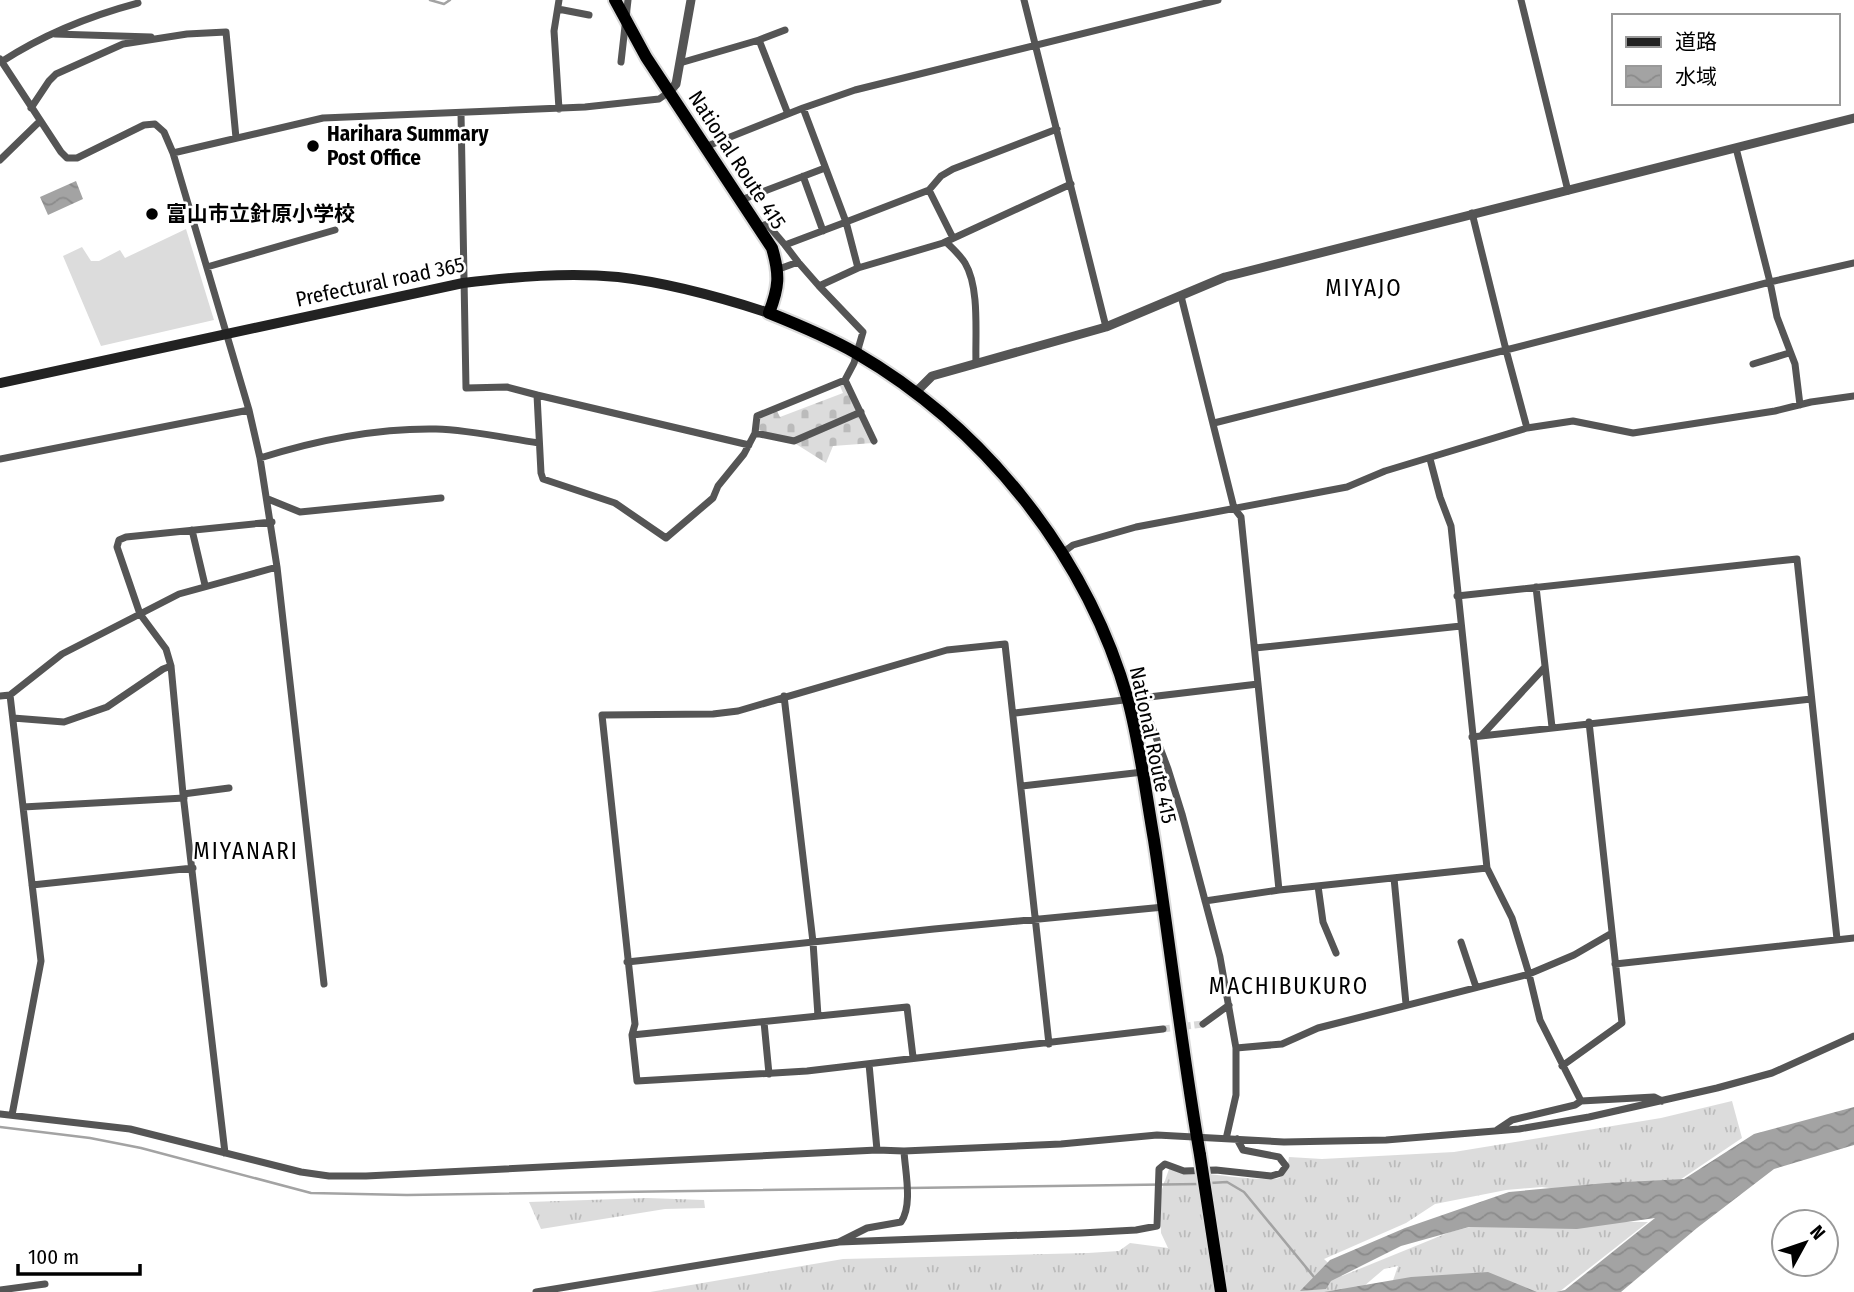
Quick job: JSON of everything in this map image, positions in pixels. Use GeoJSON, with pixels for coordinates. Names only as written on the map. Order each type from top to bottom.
{"type":"FeatureCollection","features":[{"type":"Feature","properties":{"kind":"highway","name":"National Route 415"},"geometry":{"type":"LineString","coordinates":[[615,0],[669,92],[772,248],[779,269]]}},
{"type":"Feature","properties":{"kind":"highway"},"geometry":{"type":"LineString","coordinates":[[769,313],[778,288],[779,269]]}},
{"type":"Feature","properties":{"kind":"highway","name":"National Route 415"},"geometry":{"type":"LineString","coordinates":[[769,313],[856,353],[915,393],[985,455],[1026,502],[1062,553],[1094,611],[1128,701],[1143,772],[1221,1292]]}},
{"type":"Feature","properties":{"kind":"main road","name":"Prefectural road 365"},"geometry":{"type":"LineString","coordinates":[[0,383],[463,284],[515,277],[616,277],[662,284],[726,299],[769,313]]}},
{"type":"Feature","properties":{"kind":"street"},"geometry":{"type":"LineString","coordinates":[[559,0],[554,31],[559,109]]}},
{"type":"Feature","properties":{"kind":"street"},"geometry":{"type":"LineString","coordinates":[[621,62],[628,0]]}},
{"type":"Feature","properties":{"kind":"street"},"geometry":{"type":"LineString","coordinates":[[173,153],[323,118],[559,109],[659,99],[676,84],[691,0]]}},
{"type":"Feature","properties":{"kind":"street"},"geometry":{"type":"LineString","coordinates":[[1024,0],[1106,327]]}},
{"type":"Feature","properties":{"kind":"street"},"geometry":{"type":"LineString","coordinates":[[705,147],[855,90],[1218,0]]}},
{"type":"Feature","properties":{"kind":"street"},"geometry":{"type":"LineString","coordinates":[[1521,0],[1568,191]]}},
{"type":"Feature","properties":{"kind":"street"},"geometry":{"type":"LineString","coordinates":[[138,3],[97,13],[1,60],[40,121],[68,158],[77,158],[144,125],[155,124],[164,132],[173,153],[249,410],[268,499],[324,984]]}},
{"type":"Feature","properties":{"kind":"street"},"geometry":{"type":"LineString","coordinates":[[558,9],[589,15]]}},
{"type":"Feature","properties":{"kind":"street"},"geometry":{"type":"LineString","coordinates":[[680,63],[786,30]]}},
{"type":"Feature","properties":{"kind":"street"},"geometry":{"type":"LineString","coordinates":[[32,108],[56,74],[123,44],[154,38],[226,32],[236,138]]}},
{"type":"Feature","properties":{"kind":"street"},"geometry":{"type":"LineString","coordinates":[[50,34],[146,35],[154,38]]}},
{"type":"Feature","properties":{"kind":"street"},"geometry":{"type":"LineString","coordinates":[[759,40],[788,114]]}},
{"type":"Feature","properties":{"kind":"street"},"geometry":{"type":"LineString","coordinates":[[803,108],[846,222],[858,268]]}},
{"type":"Feature","properties":{"kind":"street"},"geometry":{"type":"LineString","coordinates":[[461,113],[466,388],[507,387],[749,445]]}},
{"type":"Feature","properties":{"kind":"street"},"geometry":{"type":"LineString","coordinates":[[915,393],[932,376],[1106,327],[1225,277],[1854,118]]}},
{"type":"Feature","properties":{"kind":"street"},"geometry":{"type":"LineString","coordinates":[[0,160],[40,121]]}},
{"type":"Feature","properties":{"kind":"street"},"geometry":{"type":"LineString","coordinates":[[785,245],[929,190],[941,176],[953,169],[1057,130]]}},
{"type":"Feature","properties":{"kind":"street"},"geometry":{"type":"LineString","coordinates":[[1736,148],[1777,317],[1789,353],[1796,364],[1800,405]]}},
{"type":"Feature","properties":{"kind":"street"},"geometry":{"type":"LineString","coordinates":[[741,200],[825,168]]}},
{"type":"Feature","properties":{"kind":"street"},"geometry":{"type":"LineString","coordinates":[[803,176],[824,231]]}},
{"type":"Feature","properties":{"kind":"street"},"geometry":{"type":"LineString","coordinates":[[819,286],[858,268],[950,240],[1071,184]]}},
{"type":"Feature","properties":{"kind":"street"},"geometry":{"type":"LineString","coordinates":[[929,190],[950,240],[969,273],[975,304],[976,363]]}},
{"type":"Feature","properties":{"kind":"street"},"geometry":{"type":"LineString","coordinates":[[1472,213],[1527,428]]}},
{"type":"Feature","properties":{"kind":"street"},"geometry":{"type":"LineString","coordinates":[[537,395],[543,479],[615,503],[666,538],[713,498],[718,486],[749,445],[755,433],[757,416],[845,380],[854,363],[863,332],[819,286],[767,224],[759,227]]}},
{"type":"Feature","properties":{"kind":"street"},"geometry":{"type":"LineString","coordinates":[[207,267],[335,230]]}},
{"type":"Feature","properties":{"kind":"street"},"geometry":{"type":"LineString","coordinates":[[779,269],[798,262]]}},
{"type":"Feature","properties":{"kind":"street"},"geometry":{"type":"LineString","coordinates":[[1214,423],[1854,263]]}},
{"type":"Feature","properties":{"kind":"street"},"geometry":{"type":"LineString","coordinates":[[1181,296],[1234,508],[1241,517],[1279,890]]}},
{"type":"Feature","properties":{"kind":"street"},"geometry":{"type":"LineString","coordinates":[[1753,364],[1789,353]]}},
{"type":"Feature","properties":{"kind":"street"},"geometry":{"type":"LineString","coordinates":[[845,380],[874,441]]}},
{"type":"Feature","properties":{"kind":"street"},"geometry":{"type":"LineString","coordinates":[[1062,553],[1073,545],[1136,527],[1347,487],[1385,471],[1527,428],[1573,421],[1633,433],[1854,396]]}},
{"type":"Feature","properties":{"kind":"street"},"geometry":{"type":"LineString","coordinates":[[0,459],[249,410]]}},
{"type":"Feature","properties":{"kind":"street"},"geometry":{"type":"LineString","coordinates":[[755,433],[794,441],[861,412]]}},
{"type":"Feature","properties":{"kind":"street"},"geometry":{"type":"LineString","coordinates":[[260,458],[304,444],[341,437],[436,429],[539,443]]}},
{"type":"Feature","properties":{"kind":"street"},"geometry":{"type":"LineString","coordinates":[[1430,459],[1451,526],[1487,868],[1513,918],[1530,974],[1540,1020],[1581,1101]]}},
{"type":"Feature","properties":{"kind":"street"},"geometry":{"type":"LineString","coordinates":[[268,499],[300,512],[441,498]]}},
{"type":"Feature","properties":{"kind":"street"},"geometry":{"type":"LineString","coordinates":[[225,1153],[170,666],[166,649],[141,614],[117,547],[119,541],[127,537],[272,522]]}},
{"type":"Feature","properties":{"kind":"street"},"geometry":{"type":"LineString","coordinates":[[192,530],[205,585]]}},
{"type":"Feature","properties":{"kind":"street"},"geometry":{"type":"LineString","coordinates":[[1457,596],[1797,559],[1837,939]]}},
{"type":"Feature","properties":{"kind":"street"},"geometry":{"type":"LineString","coordinates":[[0,696],[10,695],[62,654],[179,594],[205,585],[278,568]]}},
{"type":"Feature","properties":{"kind":"street"},"geometry":{"type":"LineString","coordinates":[[1536,587],[1552,727]]}},
{"type":"Feature","properties":{"kind":"street"},"geometry":{"type":"LineString","coordinates":[[1255,648],[1461,626]]}},
{"type":"Feature","properties":{"kind":"street"},"geometry":{"type":"LineString","coordinates":[[1049,1044],[1015,713],[1005,644],[947,650],[738,711],[713,714],[602,715],[635,1024],[632,1035],[637,1081],[769,1074],[1049,1044],[1163,1029]]}},
{"type":"Feature","properties":{"kind":"street"},"geometry":{"type":"LineString","coordinates":[[13,718],[64,722],[107,707],[170,666]]}},
{"type":"Feature","properties":{"kind":"street"},"geometry":{"type":"LineString","coordinates":[[1482,735],[1545,667]]}},
{"type":"Feature","properties":{"kind":"street"},"geometry":{"type":"LineString","coordinates":[[1015,713],[1258,684]]}},
{"type":"Feature","properties":{"kind":"street"},"geometry":{"type":"LineString","coordinates":[[10,695],[41,961],[12,1115]]}},
{"type":"Feature","properties":{"kind":"street"},"geometry":{"type":"LineString","coordinates":[[784,696],[813,942],[818,1016]]}},
{"type":"Feature","properties":{"kind":"street"},"geometry":{"type":"LineString","coordinates":[[1472,737],[1811,699]]}},
{"type":"Feature","properties":{"kind":"street"},"geometry":{"type":"LineString","coordinates":[[1128,701],[1151,724],[1182,814],[1220,957],[1236,1048],[1236,1095],[1226,1139]]}},
{"type":"Feature","properties":{"kind":"street"},"geometry":{"type":"LineString","coordinates":[[1562,1066],[1622,1023],[1589,722]]}},
{"type":"Feature","properties":{"kind":"street"},"geometry":{"type":"LineString","coordinates":[[1022,786],[1143,772]]}},
{"type":"Feature","properties":{"kind":"street"},"geometry":{"type":"LineString","coordinates":[[23,807],[183,796],[229,788]]}},
{"type":"Feature","properties":{"kind":"street"},"geometry":{"type":"LineString","coordinates":[[32,885],[193,868]]}},
{"type":"Feature","properties":{"kind":"street"},"geometry":{"type":"LineString","coordinates":[[1205,901],[1279,890],[1487,868]]}},
{"type":"Feature","properties":{"kind":"street"},"geometry":{"type":"LineString","coordinates":[[1394,878],[1406,1004]]}},
{"type":"Feature","properties":{"kind":"street"},"geometry":{"type":"LineString","coordinates":[[1318,886],[1323,922],[1336,953]]}},
{"type":"Feature","properties":{"kind":"street"},"geometry":{"type":"LineString","coordinates":[[627,962],[1164,907]]}},
{"type":"Feature","properties":{"kind":"street"},"geometry":{"type":"LineString","coordinates":[[1236,1048],[1282,1044],[1318,1028],[1530,974],[1574,956],[1612,933]]}},
{"type":"Feature","properties":{"kind":"street"},"geometry":{"type":"LineString","coordinates":[[1615,964],[1854,938]]}},
{"type":"Feature","properties":{"kind":"street"},"geometry":{"type":"LineString","coordinates":[[1461,942],[1476,987]]}},
{"type":"Feature","properties":{"kind":"street"},"geometry":{"type":"LineString","coordinates":[[1203,1024],[1229,1005]]}},
{"type":"Feature","properties":{"kind":"street"},"geometry":{"type":"LineString","coordinates":[[632,1035],[907,1007],[914,1057]]}},
{"type":"Feature","properties":{"kind":"street"},"geometry":{"type":"LineString","coordinates":[[764,1022],[769,1074]]}},
{"type":"Feature","properties":{"kind":"street"},"geometry":{"type":"LineString","coordinates":[[0,1114],[130,1129],[301,1172],[329,1176],[1061,1144],[1157,1135],[1284,1142],[1386,1140],[1496,1130],[1589,1117],[1662,1101],[1772,1073],[1854,1036]]}},
{"type":"Feature","properties":{"kind":"street"},"geometry":{"type":"LineString","coordinates":[[869,1064],[877,1150]]}},
{"type":"Feature","properties":{"kind":"street"},"geometry":{"type":"LineString","coordinates":[[1496,1130],[1512,1120],[1575,1105],[1581,1101],[1654,1097],[1662,1101]]}},
{"type":"Feature","properties":{"kind":"street"},"geometry":{"type":"LineString","coordinates":[[536,1292],[839,1242],[1081,1233],[1157,1226],[1157,1177],[1159,1169],[1165,1164],[1184,1171],[1216,1170],[1271,1176],[1281,1173],[1286,1166],[1279,1157],[1243,1150],[1237,1139]]}},
{"type":"Feature","properties":{"kind":"street"},"geometry":{"type":"LineString","coordinates":[[839,1242],[867,1228],[901,1222],[905,1216],[906,1196],[904,1151]]}},
{"type":"Feature","properties":{"kind":"street"},"geometry":{"type":"LineString","coordinates":[[0,1290],[45,1284]]}},
{"type":"Feature","properties":{"kind":"green space"},"geometry":{"type":"Polygon","coordinates":[[[186,229],[214,320],[101,346],[63,256],[82,247],[91,261],[99,261],[120,250],[125,258],[186,229]]]}},
{"type":"Feature","properties":{"kind":"green space"},"geometry":{"type":"Polygon","coordinates":[[[846,384],[873,443],[833,446],[826,463],[796,444],[793,439],[758,430],[760,417],[777,411],[780,417],[843,393],[840,386],[846,384]]]}},
{"type":"Feature","properties":{"kind":"green space"},"geometry":{"type":"Polygon","coordinates":[[[1732,1101],[1742,1138],[1653,1198],[1608,1196],[1542,1187],[1506,1190],[1435,1204],[1406,1223],[1324,1259],[1342,1276],[1450,1232],[1494,1221],[1648,1222],[1559,1292],[1389,1292],[1398,1266],[1384,1269],[1357,1292],[650,1292],[843,1259],[1088,1253],[1119,1251],[1130,1243],[1168,1248],[1161,1233],[1160,1195],[1169,1169],[1272,1179],[1285,1173],[1289,1157],[1322,1159],[1454,1152],[1661,1118],[1732,1101]]]}},
{"type":"Feature","properties":{"kind":"green space"},"geometry":{"type":"Polygon","coordinates":[[[647,1198],[704,1200],[705,1208],[665,1209],[541,1229],[529,1202],[647,1198]]]}},
{"type":"Feature","properties":{"kind":"water"},"geometry":{"type":"Polygon","coordinates":[[[76,181],[83,199],[48,215],[40,197],[76,181]]]}},
{"type":"Feature","properties":{"kind":"water"},"geometry":{"type":"Polygon","coordinates":[[[1854,1107],[1854,1145],[1774,1169],[1697,1228],[1621,1292],[1556,1292],[1565,1290],[1655,1218],[1577,1229],[1469,1227],[1401,1246],[1331,1281],[1326,1289],[1300,1291],[1330,1260],[1405,1228],[1509,1192],[1684,1179],[1754,1134],[1854,1107]]]}},
{"type":"Feature","properties":{"kind":"water"},"geometry":{"type":"Polygon","coordinates":[[[1488,1272],[1537,1292],[1324,1292],[1411,1277],[1488,1272]]]}},
{"type":"Feature","properties":{"kind":"waterway"},"geometry":{"type":"LineString","coordinates":[[430,0],[444,4],[450,0]]}},
{"type":"Feature","properties":{"kind":"waterway"},"geometry":{"type":"LineString","coordinates":[[0,1127],[90,1138],[141,1148],[311,1193],[407,1195],[1200,1184]]}},
{"type":"Feature","properties":{"kind":"waterway"},"geometry":{"type":"LineString","coordinates":[[1210,1183],[1227,1182],[1244,1192],[1314,1277]]}},
{"type":"Feature","properties":{"kind":"tunnel"},"geometry":{"type":"LineString","coordinates":[[1163,1029],[1203,1024]]}},
{"type":"Feature","properties":{"kind":"place","name":"Harihara Summary Post Office"},"geometry":{"type":"Point","coordinates":[313,146]}},
{"type":"Feature","properties":{"kind":"place","name":"富山市立針原小学校"},"geometry":{"type":"Point","coordinates":[152,214]}},
{"type":"Feature","properties":{"kind":"district","name":"MIYAJO"},"geometry":{"type":"Point","coordinates":[1364,288]}},
{"type":"Feature","properties":{"kind":"district","name":"MIYANARI"},"geometry":{"type":"Point","coordinates":[246,851]}},
{"type":"Feature","properties":{"kind":"district","name":"MACHIBUKURO"},"geometry":{"type":"Point","coordinates":[1289,986]}}]}
